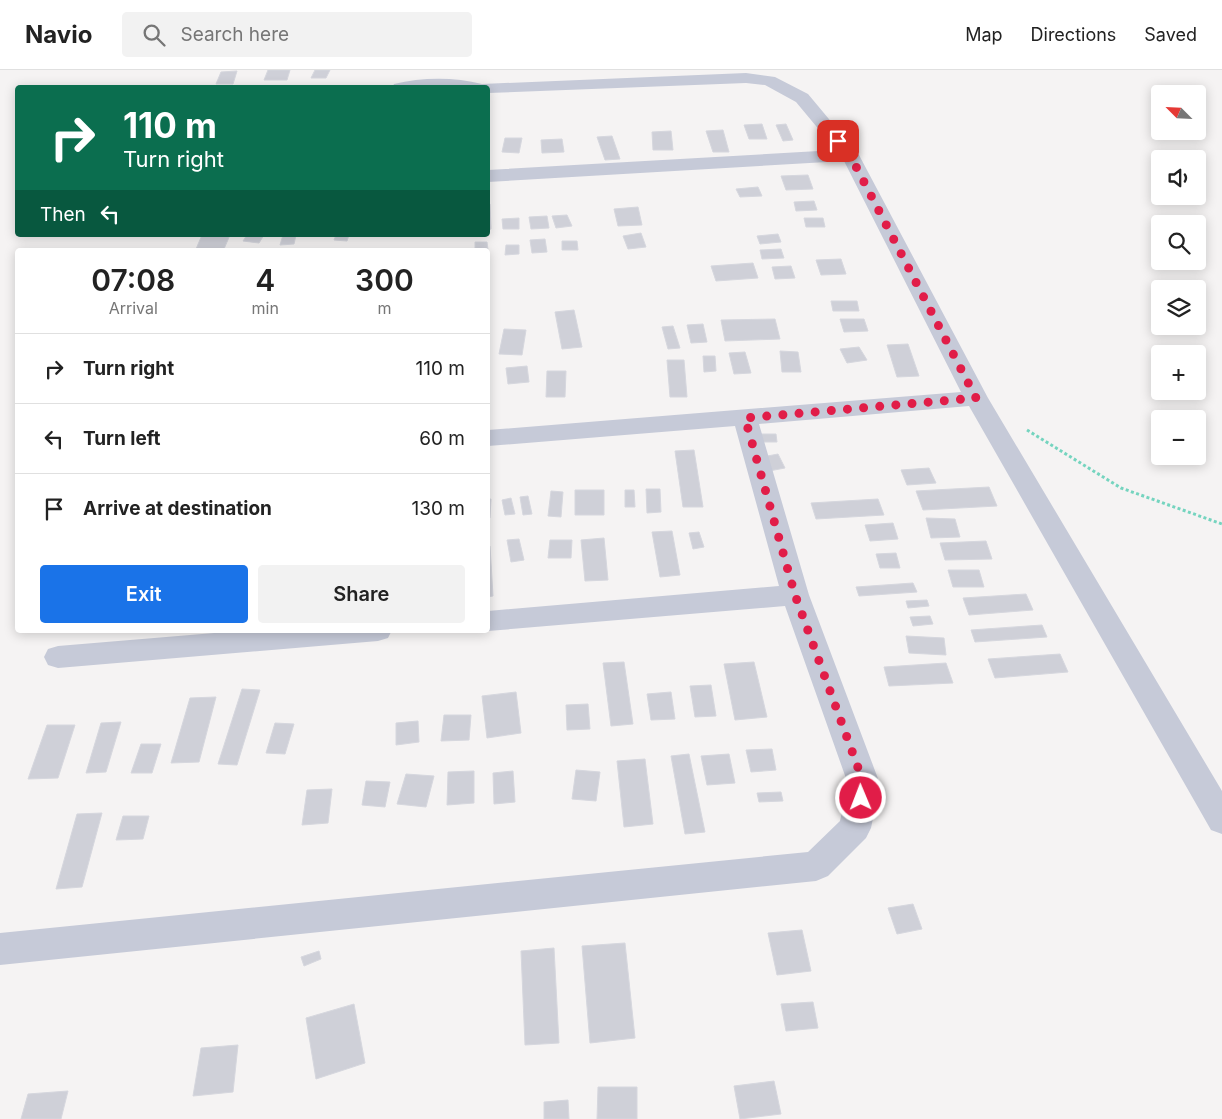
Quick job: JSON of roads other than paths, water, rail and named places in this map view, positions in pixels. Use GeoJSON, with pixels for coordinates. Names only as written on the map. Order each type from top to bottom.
{"type":"FeatureCollection","features":[{"type":"Feature","properties":{"kind":"street"},"geometry":{"type":"LineString","coordinates":[[490,88],[746,78],[769,81],[802,98],[850,155],[976,398],[1222,820]]}},
{"type":"Feature","properties":{"kind":"street"},"geometry":{"type":"LineString","coordinates":[[420,85],[460,85]]}},
{"type":"Feature","properties":{"kind":"street"},"geometry":{"type":"LineString","coordinates":[[490,176],[850,155]]}},
{"type":"Feature","properties":{"kind":"street"},"geometry":{"type":"LineString","coordinates":[[490,438],[976,398]]}},
{"type":"Feature","properties":{"kind":"street"},"geometry":{"type":"LineString","coordinates":[[0,949],[816,866],[855,828],[864,784],[795,595],[745,418]]}},
{"type":"Feature","properties":{"kind":"street"},"geometry":{"type":"LineString","coordinates":[[490,621],[795,595]]}},
{"type":"Feature","properties":{"kind":"street"},"geometry":{"type":"LineString","coordinates":[[58,657],[342,633]]}}]}
